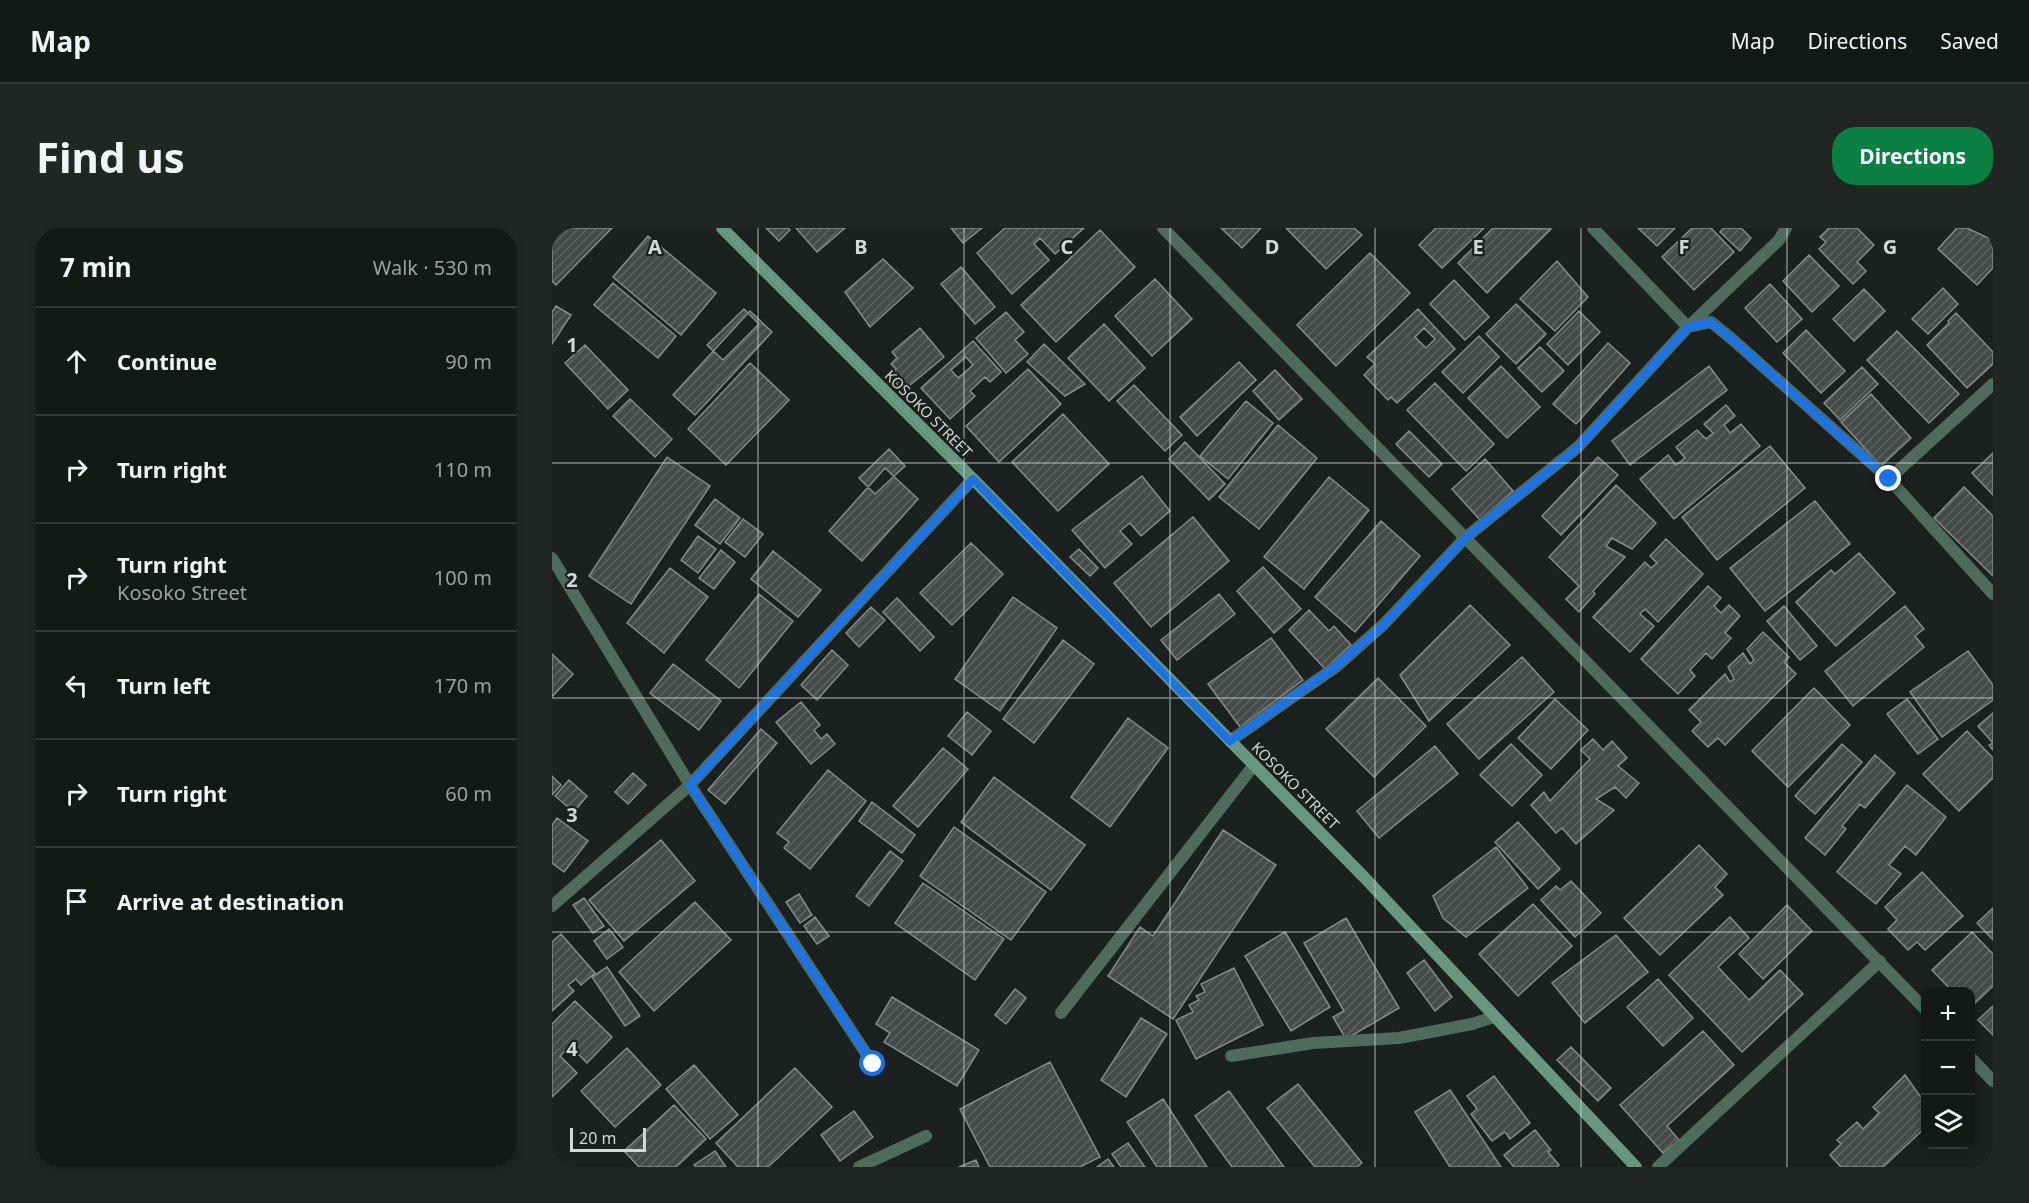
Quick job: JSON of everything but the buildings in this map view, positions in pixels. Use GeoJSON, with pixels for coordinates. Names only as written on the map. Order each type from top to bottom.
{"type":"FeatureCollection","features":[{"type":"Feature","properties":{"kind":"street","name":"KOSOKO STREET"},"geometry":{"type":"LineString","coordinates":[[722,228],[973,479],[1364,877],[1636,1167]]}},
{"type":"Feature","properties":{"kind":"street"},"geometry":{"type":"LineString","coordinates":[[1163,228],[1921,1005]]}},
{"type":"Feature","properties":{"kind":"street"},"geometry":{"type":"LineString","coordinates":[[1593,228],[1688,327]]}},
{"type":"Feature","properties":{"kind":"street"},"geometry":{"type":"LineString","coordinates":[[1230,741],[1336,666],[1383,625],[1465,538],[1578,447],[1688,327],[1779,240],[1786,228]]}},
{"type":"Feature","properties":{"kind":"street"},"geometry":{"type":"LineString","coordinates":[[1688,327],[1711,322],[1725,333],[1889,479],[1993,594]]}},
{"type":"Feature","properties":{"kind":"street"},"geometry":{"type":"LineString","coordinates":[[1889,479],[1993,384]]}},
{"type":"Feature","properties":{"kind":"street"},"geometry":{"type":"LineString","coordinates":[[552,906],[690,785],[973,479]]}},
{"type":"Feature","properties":{"kind":"street"},"geometry":{"type":"LineString","coordinates":[[552,558],[690,785],[873,1064]]}},
{"type":"Feature","properties":{"kind":"street"},"geometry":{"type":"LineString","coordinates":[[1060,1013],[1254,765]]}},
{"type":"Feature","properties":{"kind":"street"},"geometry":{"type":"LineString","coordinates":[[1658,1167],[1880,961]]}},
{"type":"Feature","properties":{"kind":"street"},"geometry":{"type":"LineString","coordinates":[[1231,1056],[1313,1043],[1399,1038],[1472,1024],[1494,1017]]}},
{"type":"Feature","properties":{"kind":"street"},"geometry":{"type":"LineString","coordinates":[[1975,1061],[1993,1081]]}},
{"type":"Feature","properties":{"kind":"street"},"geometry":{"type":"LineString","coordinates":[[859,1167],[926,1136]]}},
{"type":"Feature","properties":{"kind":"route"},"geometry":{"type":"LineString","coordinates":[[873,1064],[690,785],[973,479],[1230,741],[1336,666],[1383,625],[1465,538],[1578,447],[1688,327],[1711,322],[1889,479]]}}]}
